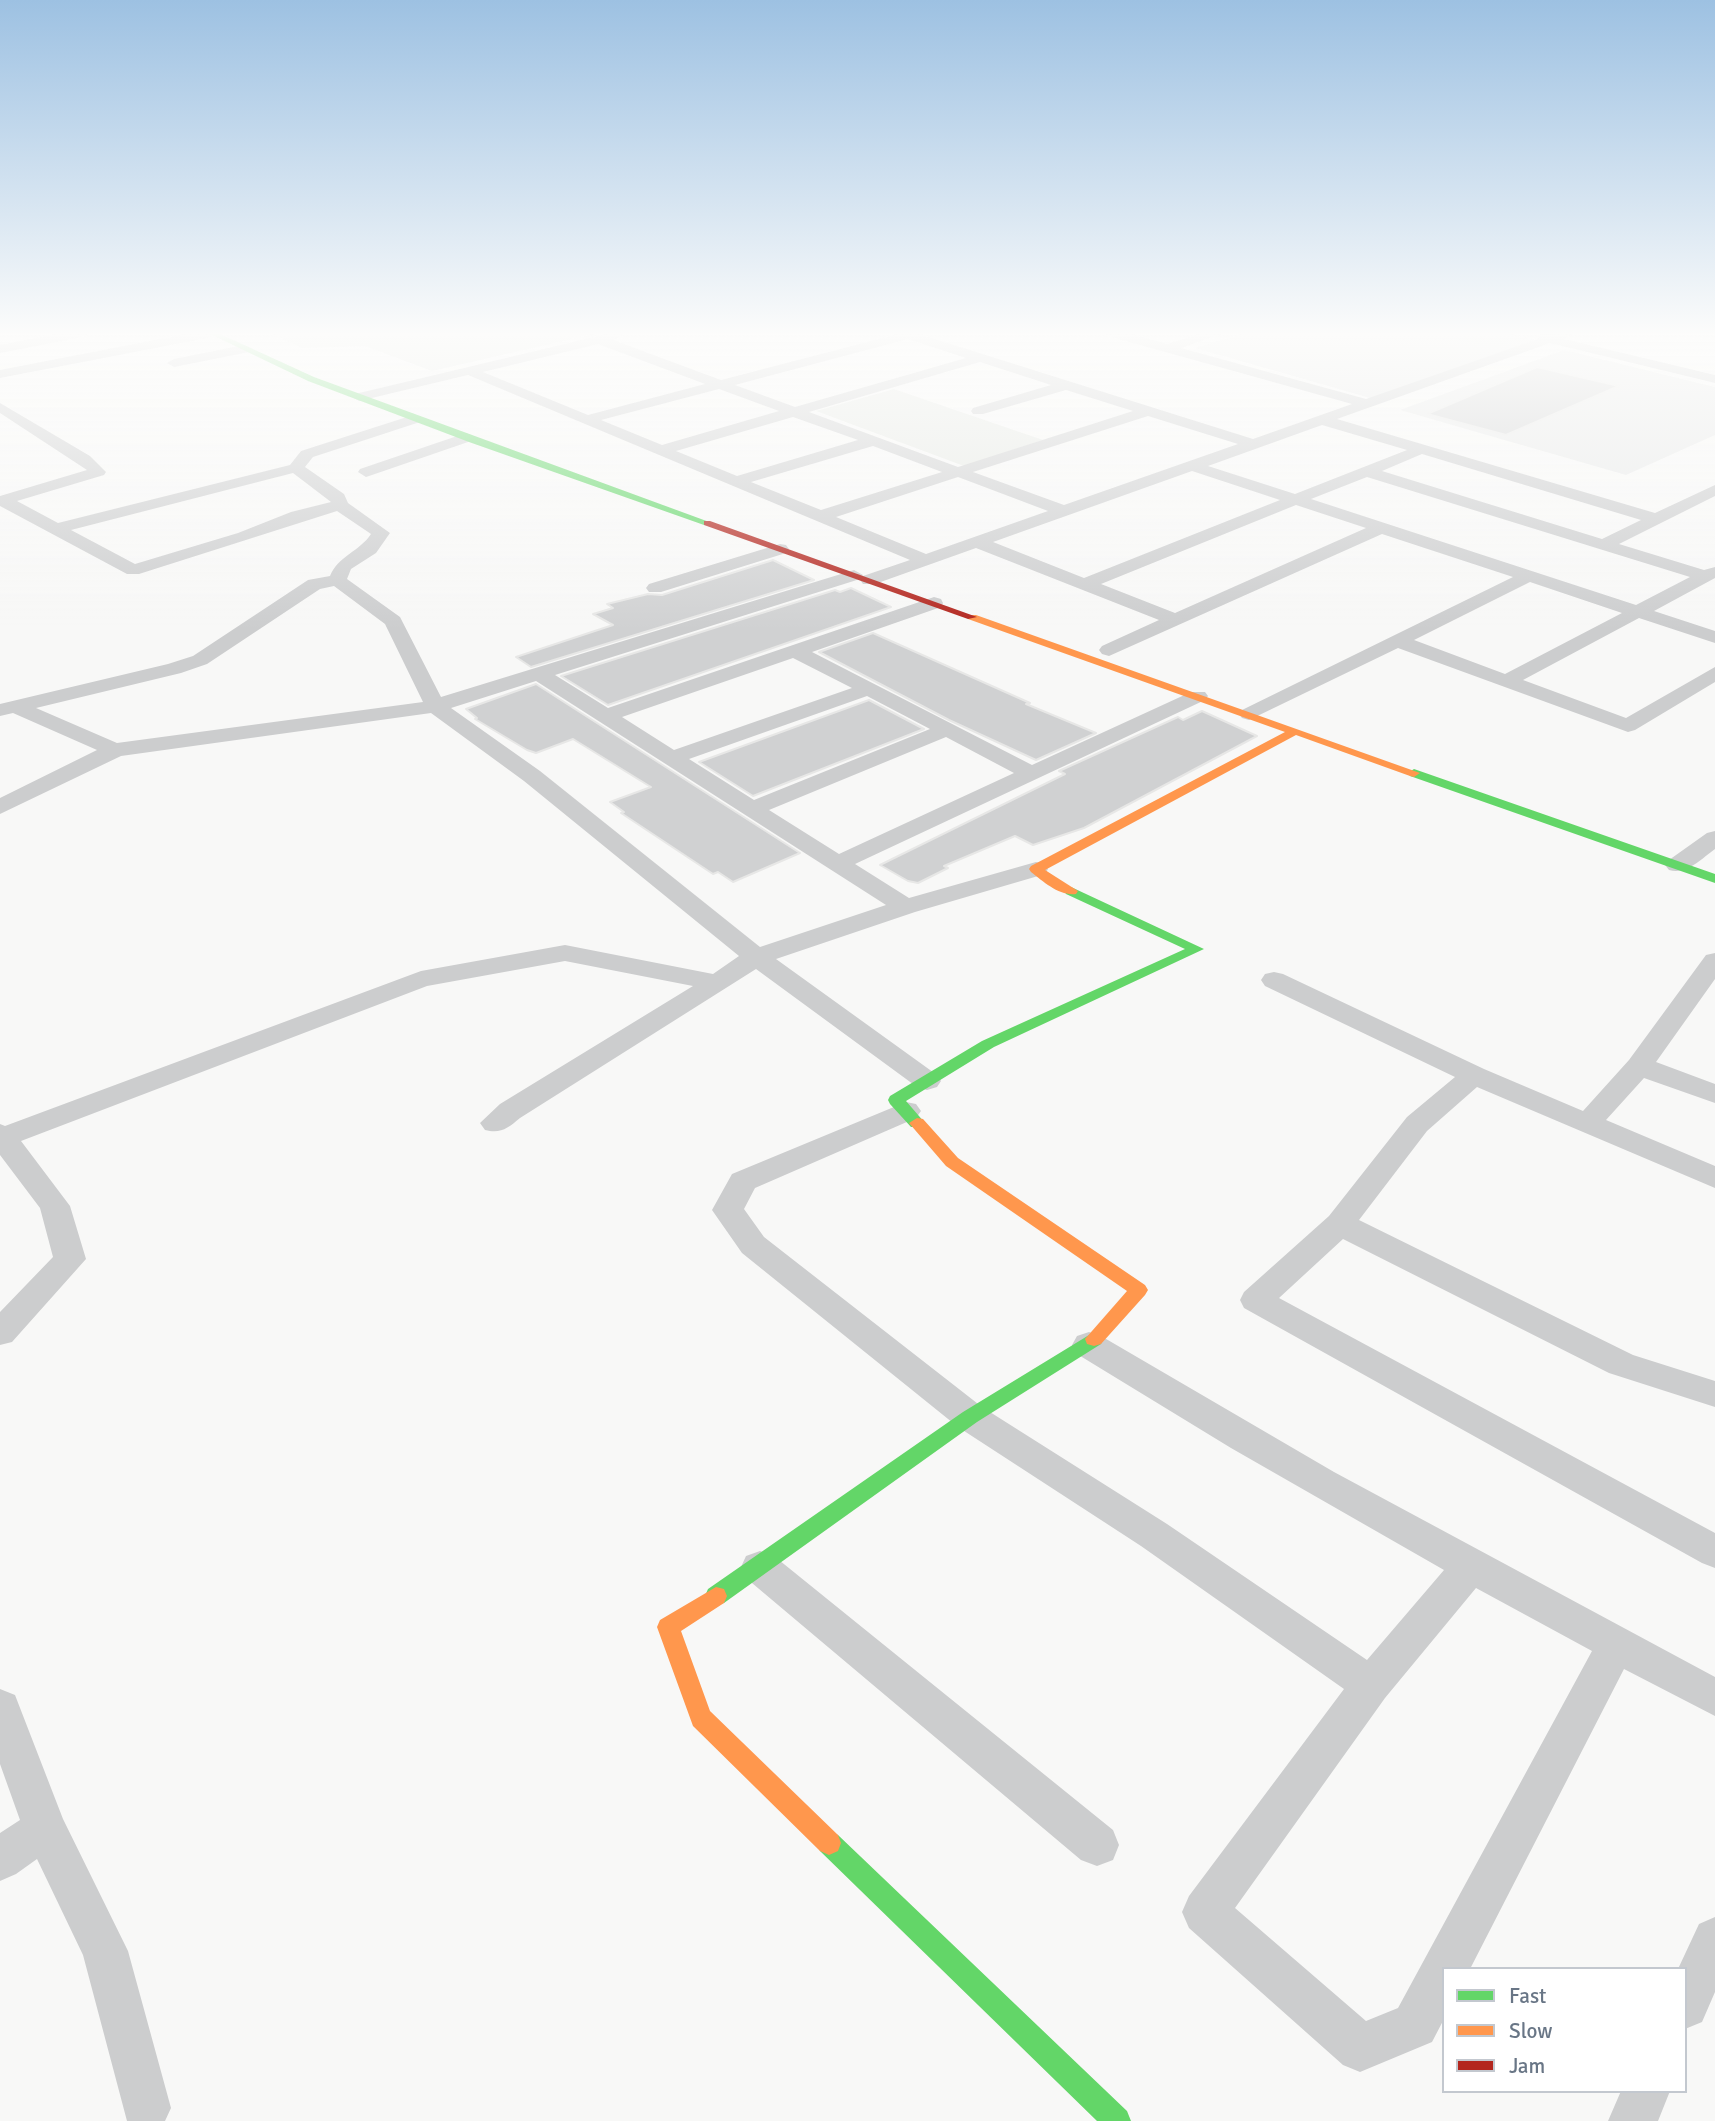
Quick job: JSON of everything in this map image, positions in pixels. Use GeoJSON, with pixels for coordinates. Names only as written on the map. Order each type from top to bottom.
{"type":"FeatureCollection","features":[{"type":"Feature","properties":{"kind":"street"},"geometry":{"type":"LineString","coordinates":[[2,501],[98,472],[84,459],[40,432]]}},
{"type":"Feature","properties":{"kind":"street"},"geometry":{"type":"LineString","coordinates":[[58,528],[296,468],[307,454],[375,432]]}},
{"type":"Feature","properties":{"kind":"street"},"geometry":{"type":"LineString","coordinates":[[450,432],[1295,730],[1692,856],[1715,879]]}},
{"type":"Feature","properties":{"kind":"street"},"geometry":{"type":"LineString","coordinates":[[493,432],[1423,759]]}},
{"type":"Feature","properties":{"kind":"street"},"geometry":{"type":"LineString","coordinates":[[618,432],[926,560]]}},
{"type":"Feature","properties":{"kind":"street"},"geometry":{"type":"LineString","coordinates":[[661,450],[724,432]]}},
{"type":"Feature","properties":{"kind":"street"},"geometry":{"type":"LineString","coordinates":[[848,432],[1065,511]]}},
{"type":"Feature","properties":{"kind":"street"},"geometry":{"type":"LineString","coordinates":[[821,516],[1083,432]]}},
{"type":"Feature","properties":{"kind":"street"},"geometry":{"type":"LineString","coordinates":[[1215,432],[1253,444]]}},
{"type":"Feature","properties":{"kind":"street"},"geometry":{"type":"LineString","coordinates":[[0,807],[115,750],[435,706],[862,578],[891,573],[1288,432]]}},
{"type":"Feature","properties":{"kind":"street"},"geometry":{"type":"LineString","coordinates":[[1364,432],[1657,519]]}},
{"type":"Feature","properties":{"kind":"street"},"geometry":{"type":"LineString","coordinates":[[366,472],[466,438]]}},
{"type":"Feature","properties":{"kind":"street"},"geometry":{"type":"LineString","coordinates":[[736,481],[873,441]]}},
{"type":"Feature","properties":{"kind":"street"},"geometry":{"type":"LineString","coordinates":[[1084,584],[1422,449]]}},
{"type":"Feature","properties":{"kind":"street"},"geometry":{"type":"LineString","coordinates":[[1193,466],[1715,637]]}},
{"type":"Feature","properties":{"kind":"street"},"geometry":{"type":"LineString","coordinates":[[296,468],[338,498],[340,505],[382,533],[370,549],[343,566],[337,580]]}},
{"type":"Feature","properties":{"kind":"street"},"geometry":{"type":"LineString","coordinates":[[1366,471],[1603,545],[1710,574]]}},
{"type":"Feature","properties":{"kind":"street"},"geometry":{"type":"LineString","coordinates":[[1603,545],[1715,490]]}},
{"type":"Feature","properties":{"kind":"street"},"geometry":{"type":"LineString","coordinates":[[2,501],[58,528],[133,570],[340,505]]}},
{"type":"Feature","properties":{"kind":"street"},"geometry":{"type":"LineString","coordinates":[[1109,650],[1381,528]]}},
{"type":"Feature","properties":{"kind":"street"},"geometry":{"type":"LineString","coordinates":[[977,542],[1175,620]]}},
{"type":"Feature","properties":{"kind":"street"},"geometry":{"type":"LineString","coordinates":[[655,588],[780,549]]}},
{"type":"Feature","properties":{"kind":"street"},"geometry":{"type":"LineString","coordinates":[[1506,681],[1710,574]]}},
{"type":"Feature","properties":{"kind":"street"},"geometry":{"type":"LineString","coordinates":[[1249,714],[1530,576]]}},
{"type":"Feature","properties":{"kind":"street"},"geometry":{"type":"LineString","coordinates":[[8,709],[200,660],[314,584],[337,580],[393,621],[435,706],[531,776],[756,957],[927,1081]]}},
{"type":"Feature","properties":{"kind":"street"},"geometry":{"type":"LineString","coordinates":[[606,716],[934,603]]}},
{"type":"Feature","properties":{"kind":"street"},"geometry":{"type":"LineString","coordinates":[[1398,641],[1628,726],[1715,673]]}},
{"type":"Feature","properties":{"kind":"street"},"geometry":{"type":"LineString","coordinates":[[796,651],[1032,774]]}},
{"type":"Feature","properties":{"kind":"street"},"geometry":{"type":"LineString","coordinates":[[541,675],[906,907]]}},
{"type":"Feature","properties":{"kind":"street"},"geometry":{"type":"LineString","coordinates":[[672,758],[869,689]]}},
{"type":"Feature","properties":{"kind":"street"},"geometry":{"type":"LineString","coordinates":[[838,863],[1198,696]]}},
{"type":"Feature","properties":{"kind":"street"},"geometry":{"type":"LineString","coordinates":[[8,709],[115,750]]}},
{"type":"Feature","properties":{"kind":"street"},"geometry":{"type":"LineString","coordinates":[[752,809],[948,730]]}},
{"type":"Feature","properties":{"kind":"street"},"geometry":{"type":"LineString","coordinates":[[495,1123],[756,957],[906,907],[1036,869],[1295,730]]}},
{"type":"Feature","properties":{"kind":"street"},"geometry":{"type":"LineString","coordinates":[[1692,856],[1715,838]]}},
{"type":"Feature","properties":{"kind":"street"},"geometry":{"type":"LineString","coordinates":[[1036,869],[1053,883],[1197,949],[988,1044],[896,1100],[953,1162],[1139,1290],[1089,1345],[970,1417],[760,1567],[668,1627],[701,1718],[1056,2065],[1117,2121]]}},
{"type":"Feature","properties":{"kind":"street"},"geometry":{"type":"LineString","coordinates":[[0,1333],[70,1259],[55,1206],[1,1136],[421,979],[565,953],[717,983]]}},
{"type":"Feature","properties":{"kind":"street"},"geometry":{"type":"LineString","coordinates":[[1588,1123],[1639,1066],[1715,961]]}},
{"type":"Feature","properties":{"kind":"street"},"geometry":{"type":"LineString","coordinates":[[1274,980],[1474,1075],[1715,1178]]}},
{"type":"Feature","properties":{"kind":"street"},"geometry":{"type":"LineString","coordinates":[[1639,1066],[1715,1094]]}},
{"type":"Feature","properties":{"kind":"street"},"geometry":{"type":"LineString","coordinates":[[1474,1075],[1417,1124],[1340,1224],[1256,1300],[1715,1552]]}},
{"type":"Feature","properties":{"kind":"street"},"geometry":{"type":"LineString","coordinates":[[906,1111],[743,1181],[728,1210],[753,1245],[970,1417],[1154,1535],[1371,1685]]}},
{"type":"Feature","properties":{"kind":"street"},"geometry":{"type":"LineString","coordinates":[[1340,1224],[1620,1364],[1715,1394]]}},
{"type":"Feature","properties":{"kind":"street"},"geometry":{"type":"LineString","coordinates":[[1089,1345],[1182,1403],[1470,1567],[1715,1698]]}},
{"type":"Feature","properties":{"kind":"street"},"geometry":{"type":"LineString","coordinates":[[760,1567],[1097,1844]]}},
{"type":"Feature","properties":{"kind":"street"},"geometry":{"type":"LineString","coordinates":[[1442,1973],[1415,2025],[1360,2048],[1205,1913],[1371,1685],[1470,1567]]}},
{"type":"Feature","properties":{"kind":"street"},"geometry":{"type":"LineString","coordinates":[[1445,1967],[1616,1645]]}},
{"type":"Feature","properties":{"kind":"street"},"geometry":{"type":"LineString","coordinates":[[0,1707],[45,1828],[104,1951],[142,2117]]}},
{"type":"Feature","properties":{"kind":"street"},"geometry":{"type":"LineString","coordinates":[[0,1859],[45,1828]]}},
{"type":"Feature","properties":{"kind":"street"},"geometry":{"type":"LineString","coordinates":[[1687,2001],[1715,1940]]}},
{"type":"Feature","properties":{"kind":"street"},"geometry":{"type":"LineString","coordinates":[[1633,2121],[1645,2093]]}},
{"type":"Feature","properties":{"kind":"shaded area"},"geometry":{"type":"Polygon","coordinates":[[[872,432],[1020,432],[1043,440],[964,466],[872,432]]]}},
{"type":"Feature","properties":{"kind":"shaded area"},"geometry":{"type":"Polygon","coordinates":[[[1476,432],[1715,432],[1715,435],[1626,475],[1476,432]]]}},
{"type":"Feature","properties":{"kind":"building"},"geometry":{"type":"Polygon","coordinates":[[[773,560],[814,580],[531,667],[516,657],[613,625],[593,614],[613,608],[607,604],[648,594],[662,595],[773,560]]]}},
{"type":"Feature","properties":{"kind":"building"},"geometry":{"type":"Polygon","coordinates":[[[851,588],[891,607],[608,705],[561,676],[835,590],[840,592],[851,588]]]}},
{"type":"Feature","properties":{"kind":"building"},"geometry":{"type":"Polygon","coordinates":[[[873,633],[1030,703],[1026,704],[1096,733],[1036,760],[949,720],[819,652],[873,633]]]}},
{"type":"Feature","properties":{"kind":"building"},"geometry":{"type":"Polygon","coordinates":[[[536,684],[800,853],[733,882],[718,872],[713,874],[621,813],[624,812],[610,802],[651,787],[573,739],[536,753],[527,750],[475,719],[477,718],[466,709],[536,684]]]}},
{"type":"Feature","properties":{"kind":"building"},"geometry":{"type":"Polygon","coordinates":[[[869,700],[924,729],[753,796],[699,762],[869,700]]]}},
{"type":"Feature","properties":{"kind":"building"},"geometry":{"type":"Polygon","coordinates":[[[1202,711],[1257,736],[1084,828],[1033,845],[1015,836],[944,866],[948,868],[918,883],[908,881],[880,865],[1065,774],[1059,771],[1178,717],[1183,720],[1202,711]]]}},
{"type":"Feature","properties":{"kind":"traffic: fast"},"geometry":{"type":"LineString","coordinates":[[451,432],[707,523]]}},
{"type":"Feature","properties":{"kind":"traffic: fast"},"geometry":{"type":"LineString","coordinates":[[1414,773],[1715,879]]}},
{"type":"Feature","properties":{"kind":"traffic: fast"},"geometry":{"type":"LineString","coordinates":[[917,1123],[896,1100],[988,1044],[1197,949],[1071,891]]}},
{"type":"Feature","properties":{"kind":"traffic: fast"},"geometry":{"type":"LineString","coordinates":[[716,1596],[970,1417],[1094,1339]]}},
{"type":"Feature","properties":{"kind":"traffic: fast"},"geometry":{"type":"LineString","coordinates":[[829,1843],[1117,2121]]}},
{"type":"Feature","properties":{"kind":"traffic: slow"},"geometry":{"type":"LineString","coordinates":[[972,617],[1414,773]]}},
{"type":"Feature","properties":{"kind":"traffic: slow"},"geometry":{"type":"LineString","coordinates":[[1071,891],[1053,883],[1036,869],[1295,731]]}},
{"type":"Feature","properties":{"kind":"traffic: slow"},"geometry":{"type":"LineString","coordinates":[[917,1123],[952,1162],[1139,1290],[1094,1339]]}},
{"type":"Feature","properties":{"kind":"traffic: slow"},"geometry":{"type":"LineString","coordinates":[[716,1596],[668,1627],[701,1718],[829,1843]]}},
{"type":"Feature","properties":{"kind":"traffic: jam"},"geometry":{"type":"LineString","coordinates":[[707,523],[972,617]]}}]}
